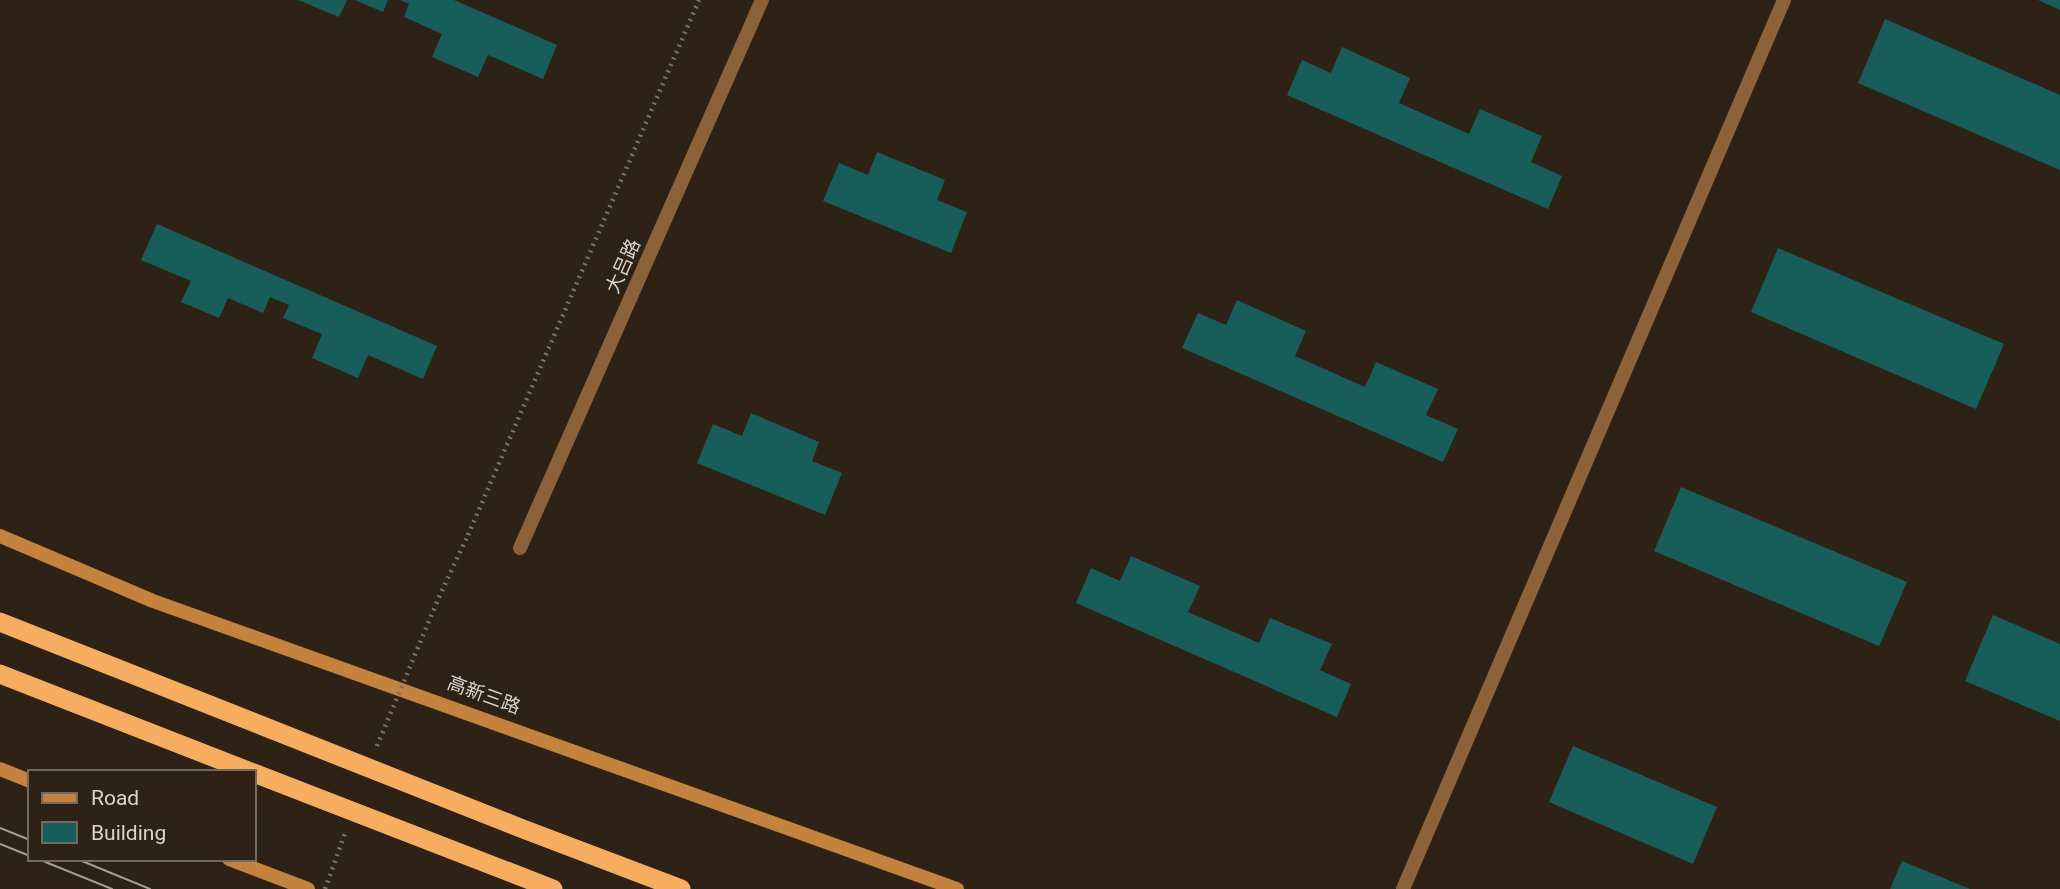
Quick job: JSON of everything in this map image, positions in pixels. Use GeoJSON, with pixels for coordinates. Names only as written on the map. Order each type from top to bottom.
{"type":"FeatureCollection","features":[{"type":"Feature","properties":{"kind":"highway"},"geometry":{"type":"LineString","coordinates":[[0,622],[681,889]]}},
{"type":"Feature","properties":{"kind":"highway"},"geometry":{"type":"LineString","coordinates":[[0,674],[248,770]]}},
{"type":"Feature","properties":{"kind":"highway"},"geometry":{"type":"LineString","coordinates":[[256,773],[552,889]]}},
{"type":"Feature","properties":{"kind":"main road","name":"高新三路"},"geometry":{"type":"LineString","coordinates":[[0,536],[153,601],[957,889]]}},
{"type":"Feature","properties":{"kind":"main road"},"geometry":{"type":"LineString","coordinates":[[0,769],[28,780]]}},
{"type":"Feature","properties":{"kind":"main road"},"geometry":{"type":"LineString","coordinates":[[234,861],[308,889]]}},
{"type":"Feature","properties":{"kind":"street","name":"大吕路"},"geometry":{"type":"LineString","coordinates":[[520,548],[762,0]]}},
{"type":"Feature","properties":{"kind":"street"},"geometry":{"type":"LineString","coordinates":[[1403,889],[1784,0]]}},
{"type":"Feature","properties":{"kind":"path"},"geometry":{"type":"LineString","coordinates":[[377,747],[439,597],[699,0]]}},
{"type":"Feature","properties":{"kind":"path"},"geometry":{"type":"LineString","coordinates":[[325,889],[349,824]]}},
{"type":"Feature","properties":{"kind":"building"},"geometry":{"type":"Polygon","coordinates":[[[298,0],[347,0],[339,17],[298,0]]]}},
{"type":"Feature","properties":{"kind":"building"},"geometry":{"type":"Polygon","coordinates":[[[355,0],[388,0],[383,12],[355,0]]]}},
{"type":"Feature","properties":{"kind":"building"},"geometry":{"type":"Polygon","coordinates":[[[400,0],[454,0],[557,45],[543,79],[488,55],[478,77],[432,57],[442,34],[404,17],[409,4],[400,0]]]}},
{"type":"Feature","properties":{"kind":"building"},"geometry":{"type":"Polygon","coordinates":[[[2038,0],[2060,0],[2060,10],[2038,0]]]}},
{"type":"Feature","properties":{"kind":"building"},"geometry":{"type":"Polygon","coordinates":[[[1885,19],[2060,95],[2060,170],[1858,83],[1885,19]]]}},
{"type":"Feature","properties":{"kind":"building"},"geometry":{"type":"Polygon","coordinates":[[[1342,47],[1410,78],[1399,103],[1469,134],[1480,109],[1542,136],[1531,162],[1562,176],[1548,209],[1287,95],[1302,60],[1331,73],[1342,47]]]}},
{"type":"Feature","properties":{"kind":"building"},"geometry":{"type":"Polygon","coordinates":[[[877,152],[945,180],[937,200],[967,212],[951,253],[823,201],[839,163],[868,175],[877,152]]]}},
{"type":"Feature","properties":{"kind":"building"},"geometry":{"type":"Polygon","coordinates":[[[157,224],[437,346],[423,379],[368,355],[358,378],[312,358],[322,334],[283,318],[289,305],[270,297],[263,313],[228,298],[219,318],[181,302],[191,281],[141,260],[157,224]]]}},
{"type":"Feature","properties":{"kind":"building"},"geometry":{"type":"Polygon","coordinates":[[[1778,248],[2004,344],[1976,409],[1751,312],[1778,248]]]}},
{"type":"Feature","properties":{"kind":"building"},"geometry":{"type":"Polygon","coordinates":[[[1237,300],[1306,331],[1295,356],[1365,387],[1376,362],[1438,389],[1426,415],[1458,429],[1443,462],[1182,348],[1198,313],[1226,325],[1237,300]]]}},
{"type":"Feature","properties":{"kind":"building"},"geometry":{"type":"Polygon","coordinates":[[[751,413],[819,442],[812,461],[842,473],[825,515],[697,463],[713,424],[742,436],[751,413]]]}},
{"type":"Feature","properties":{"kind":"building"},"geometry":{"type":"Polygon","coordinates":[[[1681,487],[1907,582],[1879,646],[1654,551],[1681,487]]]}},
{"type":"Feature","properties":{"kind":"building"},"geometry":{"type":"Polygon","coordinates":[[[1131,556],[1200,586],[1188,612],[1259,643],[1270,618],[1332,644],[1320,670],[1351,684],[1337,717],[1076,603],[1091,568],[1120,581],[1131,556]]]}},
{"type":"Feature","properties":{"kind":"building"},"geometry":{"type":"Polygon","coordinates":[[[1993,615],[2060,644],[2060,721],[1965,681],[1993,615]]]}},
{"type":"Feature","properties":{"kind":"building"},"geometry":{"type":"Polygon","coordinates":[[[1573,746],[1717,807],[1693,864],[1549,802],[1573,746]]]}},
{"type":"Feature","properties":{"kind":"building"},"geometry":{"type":"Polygon","coordinates":[[[1902,861],[1970,889],[1890,889],[1902,861]]]}},
{"type":"Feature","properties":{"kind":"tram line"},"geometry":{"type":"LineString","coordinates":[[0,828],[28,839]]}},
{"type":"Feature","properties":{"kind":"tram line"},"geometry":{"type":"LineString","coordinates":[[0,844],[28,855]]}},
{"type":"Feature","properties":{"kind":"tram line"},"geometry":{"type":"LineString","coordinates":[[43,861],[112,889]]}},
{"type":"Feature","properties":{"kind":"tram line"},"geometry":{"type":"LineString","coordinates":[[82,861],[150,889]]}}]}
